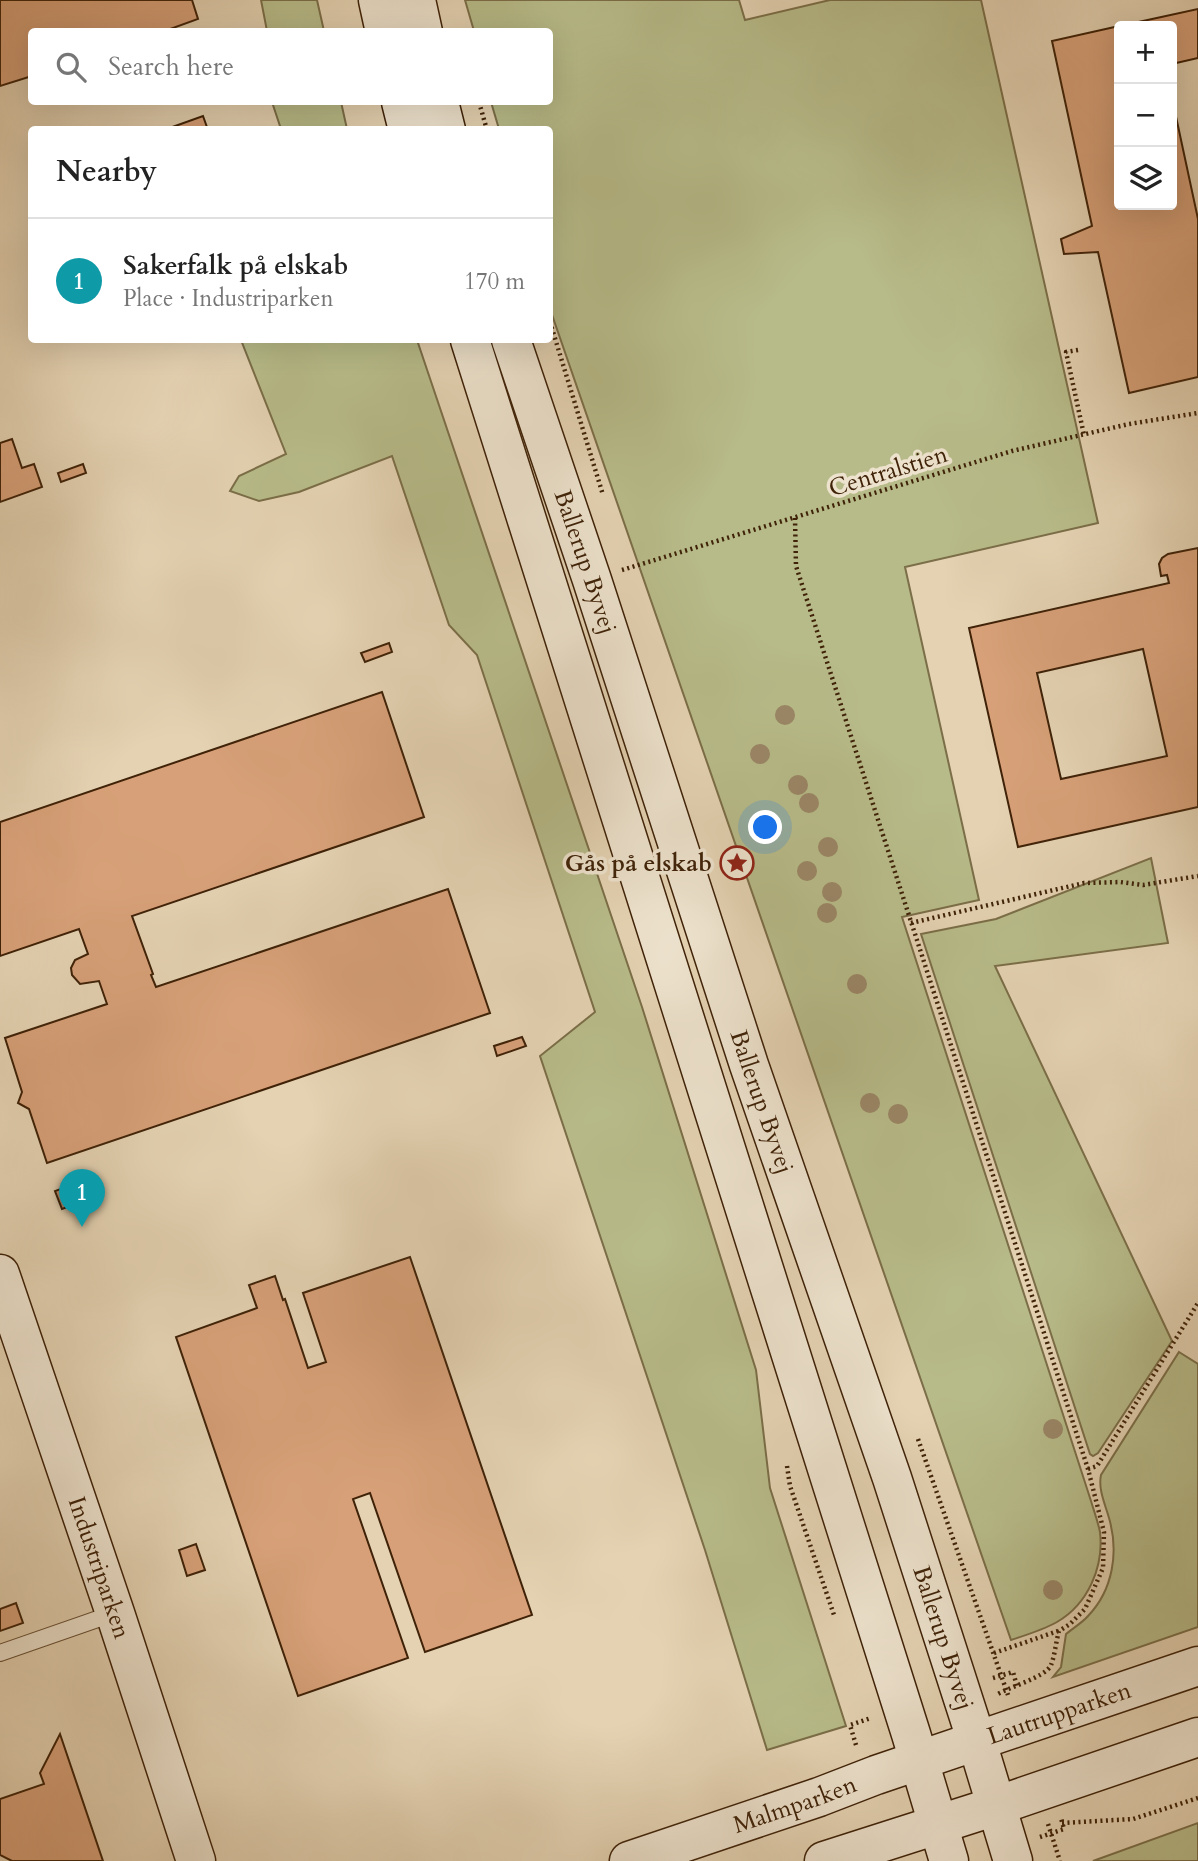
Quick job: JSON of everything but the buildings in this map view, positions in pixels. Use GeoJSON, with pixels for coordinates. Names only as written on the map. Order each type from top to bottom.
{"type":"FeatureCollection","features":[{"type":"Feature","properties":{"kind":"main road"},"geometry":{"type":"LineString","coordinates":[[378,0],[384,28]]}},
{"type":"Feature","properties":{"kind":"main road"},"geometry":{"type":"LineString","coordinates":[[416,0],[422,28]]}},
{"type":"Feature","properties":{"kind":"main road"},"geometry":{"type":"LineString","coordinates":[[402,105],[407,126]]}},
{"type":"Feature","properties":{"kind":"main road"},"geometry":{"type":"LineString","coordinates":[[440,105],[445,126]]}},
{"type":"Feature","properties":{"kind":"main road","name":"Ballerup Byvej"},"geometry":{"type":"LineString","coordinates":[[471,343],[920,1761],[949,1861]]}},
{"type":"Feature","properties":{"kind":"main road","name":"Ballerup Byvej"},"geometry":{"type":"LineString","coordinates":[[512,343],[609,574],[749,1065],[892,1478],[1013,1861]]}},
{"type":"Feature","properties":{"kind":"main road","name":"Industriparken"},"geometry":{"type":"LineString","coordinates":[[0,1274],[196,1861]]}},
{"type":"Feature","properties":{"kind":"main road","name":"Lautrupparken"},"geometry":{"type":"LineString","coordinates":[[920,1761],[1198,1666]]}},
{"type":"Feature","properties":{"kind":"main road"},"geometry":{"type":"LineString","coordinates":[[824,1861],[1198,1737]]}},
{"type":"Feature","properties":{"kind":"main road","name":"Malmparken"},"geometry":{"type":"LineString","coordinates":[[629,1861],[920,1761]]}},
{"type":"Feature","properties":{"kind":"lane"},"geometry":{"type":"LineString","coordinates":[[0,1666],[4,1652],[115,1613]]}},
{"type":"Feature","properties":{"kind":"path"},"geometry":{"type":"LineString","coordinates":[[480,105],[485,126]]}},
{"type":"Feature","properties":{"kind":"path"},"geometry":{"type":"LineString","coordinates":[[553,331],[606,504]]}},
{"type":"Feature","properties":{"kind":"path"},"geometry":{"type":"LineString","coordinates":[[1078,350],[1066,352],[1084,435]]}},
{"type":"Feature","properties":{"kind":"path","name":"Centralstien"},"geometry":{"type":"LineString","coordinates":[[609,574],[1012,451],[1129,424],[1198,412]]}},
{"type":"Feature","properties":{"kind":"path"},"geometry":{"type":"LineString","coordinates":[[795,518],[796,566],[1088,1469],[1104,1532],[1103,1568],[1085,1609],[1059,1631],[994,1653]]}},
{"type":"Feature","properties":{"kind":"path"},"geometry":{"type":"LineString","coordinates":[[609,574],[622,556]]}},
{"type":"Feature","properties":{"kind":"path"},"geometry":{"type":"LineString","coordinates":[[911,923],[1084,883],[1120,882],[1143,886],[1198,876]]}},
{"type":"Feature","properties":{"kind":"path"},"geometry":{"type":"LineString","coordinates":[[1088,1469],[1097,1466],[1198,1303]]}},
{"type":"Feature","properties":{"kind":"path"},"geometry":{"type":"LineString","coordinates":[[915,1429],[1002,1675]]}},
{"type":"Feature","properties":{"kind":"path"},"geometry":{"type":"LineString","coordinates":[[1017,1684],[1039,1676],[1050,1667],[1059,1631]]}},
{"type":"Feature","properties":{"kind":"path"},"geometry":{"type":"LineString","coordinates":[[1063,1823],[1133,1819],[1198,1798]]}},
{"type":"Feature","properties":{"kind":"path"},"geometry":{"type":"LineString","coordinates":[[1048,1824],[1060,1861]]}},
{"type":"Feature","properties":{"kind":"green space"},"geometry":{"type":"Polygon","coordinates":[[[261,0],[317,0],[323,28],[266,28],[261,0]]]}},
{"type":"Feature","properties":{"kind":"green space"},"geometry":{"type":"Polygon","coordinates":[[[465,0],[739,0],[745,20],[830,0],[981,0],[1098,523],[905,567],[979,900],[902,917],[1100,1532],[1101,1545],[1096,1571],[1092,1583],[1077,1605],[1057,1622],[1011,1640],[553,318],[553,126],[498,126],[492,105],[553,105],[553,28],[473,28],[465,0]]]}},
{"type":"Feature","properties":{"kind":"green space"},"geometry":{"type":"Polygon","coordinates":[[[273,105],[342,105],[346,126],[280,126],[273,105]]]}},
{"type":"Feature","properties":{"kind":"green space"},"geometry":{"type":"Polygon","coordinates":[[[242,343],[418,343],[642,1007],[756,1370],[770,1488],[846,1726],[767,1750],[705,1550],[540,1056],[595,1012],[477,655],[449,625],[392,456],[299,492],[259,501],[230,491],[239,476],[286,454],[242,343]]]}},
{"type":"Feature","properties":{"kind":"green space"},"geometry":{"type":"Polygon","coordinates":[[[1151,858],[1168,943],[995,966],[1172,1341],[1098,1453],[1093,1456],[1090,1454],[921,934],[996,919],[1151,858]]]}},
{"type":"Feature","properties":{"kind":"green space"},"geometry":{"type":"Polygon","coordinates":[[[1179,1352],[1198,1364],[1198,1627],[1053,1677],[1061,1667],[1066,1634],[1086,1619],[1096,1606],[1112,1570],[1112,1531],[1101,1491],[1101,1475],[1179,1352]]]}},
{"type":"Feature","properties":{"kind":"green space"},"geometry":{"type":"Polygon","coordinates":[[[1198,1823],[1198,1861],[1093,1861],[1198,1823]]]}},
{"type":"Feature","properties":{"kind":"place","name":"Gås på elskab"},"geometry":{"type":"Point","coordinates":[737,863]}},
{"type":"Feature","properties":{"kind":"place","name":"Sakerfalk på elskab"},"geometry":{"type":"Point","coordinates":[82,1227]}}]}
